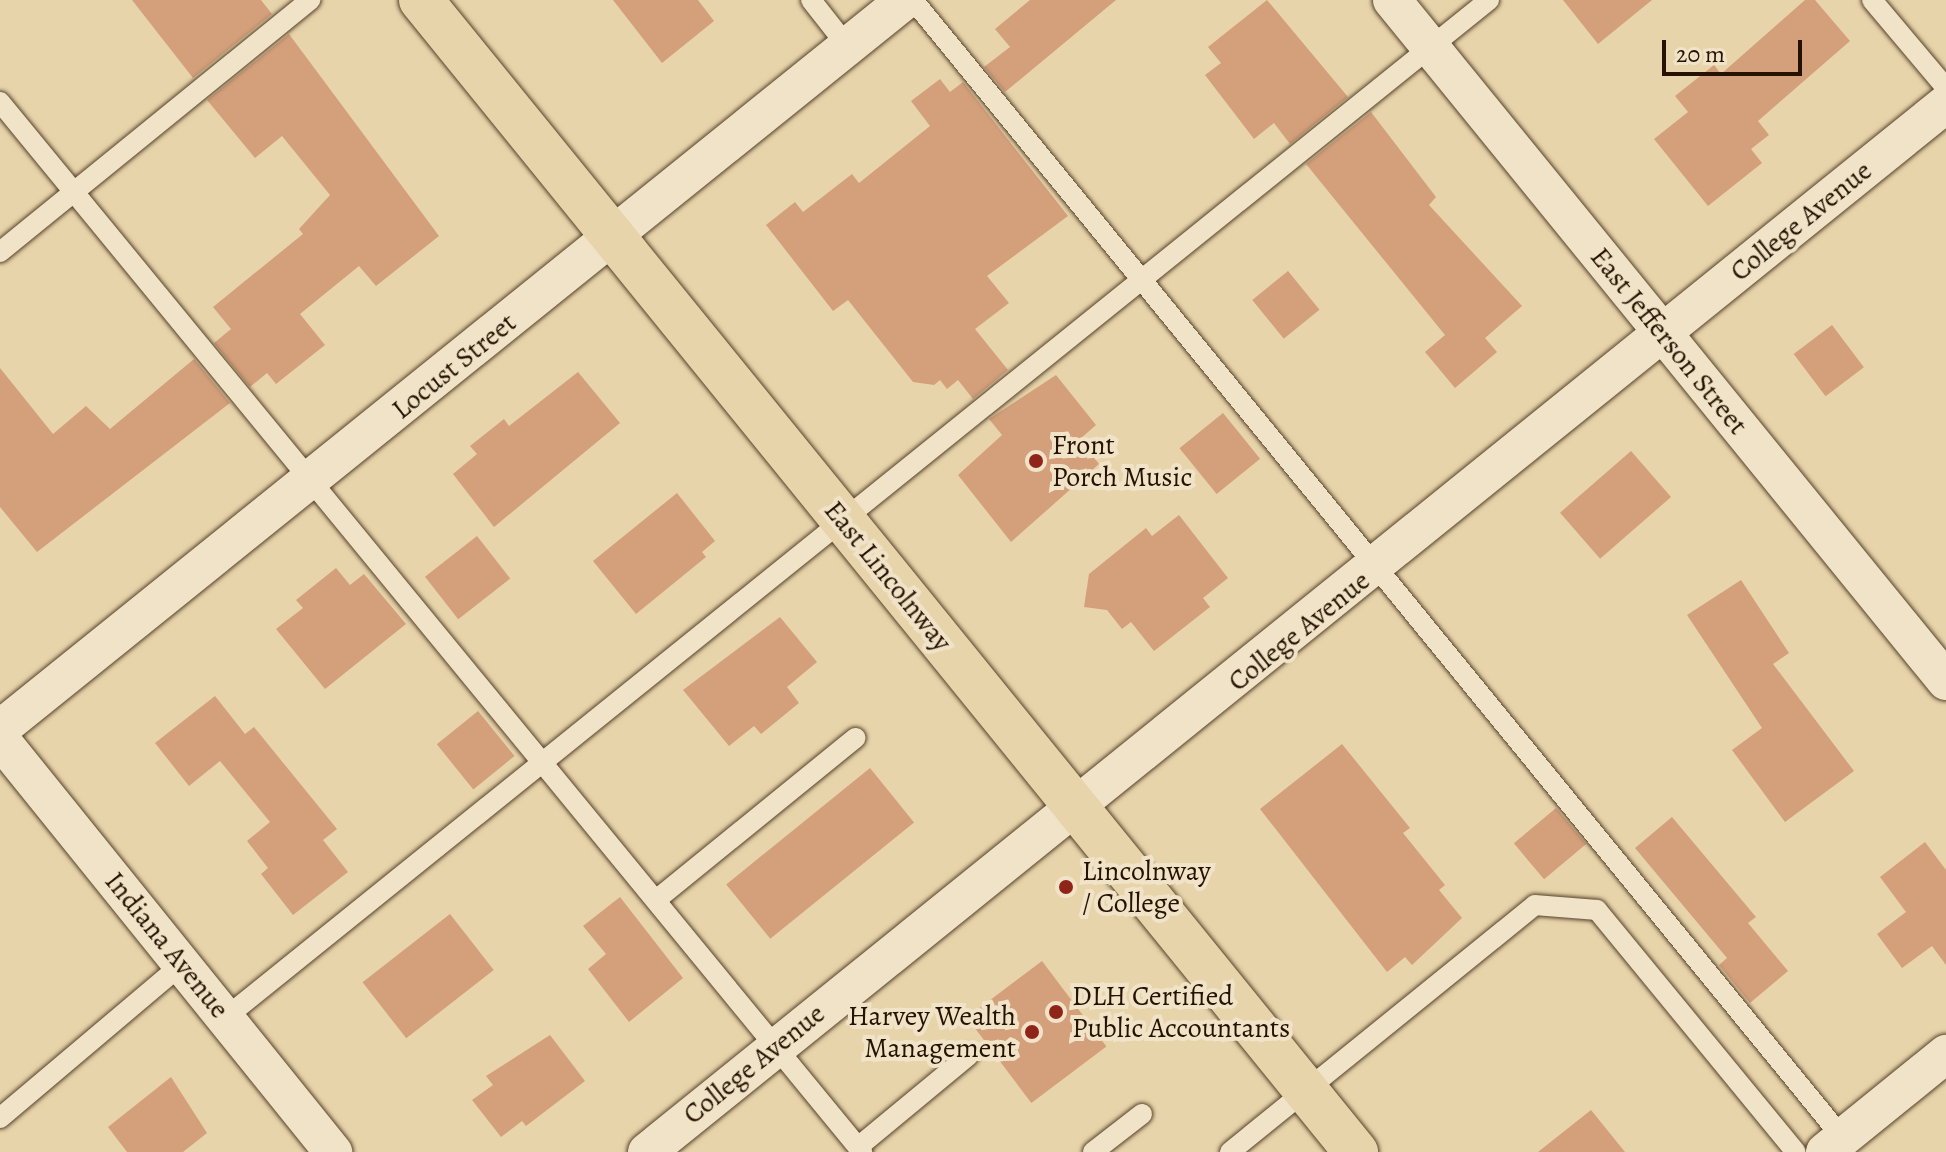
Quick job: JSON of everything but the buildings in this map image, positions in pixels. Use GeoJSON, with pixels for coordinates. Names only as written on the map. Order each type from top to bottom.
{"type":"FeatureCollection","features":[{"type":"Feature","properties":{"kind":"main road","name":"East Lincolnway"},"geometry":{"type":"LineString","coordinates":[[421,0],[1356,1152]]}},
{"type":"Feature","properties":{"kind":"street","name":"Locust Street"},"geometry":{"type":"LineString","coordinates":[[0,729],[614,238],[905,0]]}},
{"type":"Feature","properties":{"kind":"street","name":"East Jefferson Street"},"geometry":{"type":"LineString","coordinates":[[1392,0],[1946,681]]}},
{"type":"Feature","properties":{"kind":"street","name":"College Avenue"},"geometry":{"type":"LineString","coordinates":[[647,1152],[776,1045],[1376,570],[1946,104]]}},
{"type":"Feature","properties":{"kind":"street","name":"Indiana Avenue"},"geometry":{"type":"LineString","coordinates":[[0,739],[333,1152]]}},
{"type":"Feature","properties":{"kind":"street"},"geometry":{"type":"LineString","coordinates":[[1841,1147],[1946,1054]]}},
{"type":"Feature","properties":{"kind":"lane"},"geometry":{"type":"LineString","coordinates":[[0,252],[310,0]]}},
{"type":"Feature","properties":{"kind":"lane"},"geometry":{"type":"LineString","coordinates":[[811,0],[848,47]]}},
{"type":"Feature","properties":{"kind":"lane"},"geometry":{"type":"LineString","coordinates":[[913,0],[1145,278],[1841,1147]]}},
{"type":"Feature","properties":{"kind":"lane"},"geometry":{"type":"LineString","coordinates":[[225,1018],[1489,0]]}},
{"type":"Feature","properties":{"kind":"lane"},"geometry":{"type":"LineString","coordinates":[[1872,0],[1946,88]]}},
{"type":"Feature","properties":{"kind":"lane"},"geometry":{"type":"LineString","coordinates":[[0,102],[860,1150],[968,1056]]}},
{"type":"Feature","properties":{"kind":"lane"},"geometry":{"type":"LineString","coordinates":[[656,900],[855,738]]}},
{"type":"Feature","properties":{"kind":"lane"},"geometry":{"type":"LineString","coordinates":[[1230,1152],[1535,905],[1597,910],[1796,1152]]}},
{"type":"Feature","properties":{"kind":"lane"},"geometry":{"type":"LineString","coordinates":[[0,1118],[182,964]]}},
{"type":"Feature","properties":{"kind":"lane"},"geometry":{"type":"LineString","coordinates":[[1093,1152],[1142,1114]]}},
{"type":"Feature","properties":{"kind":"place","name":"Front Porch Music"},"geometry":{"type":"Point","coordinates":[1036,461]}},
{"type":"Feature","properties":{"kind":"place","name":"Lincolnway / College"},"geometry":{"type":"Point","coordinates":[1066,887]}},
{"type":"Feature","properties":{"kind":"place","name":"DLH Certified Public Accountants"},"geometry":{"type":"Point","coordinates":[1056,1012]}},
{"type":"Feature","properties":{"kind":"place","name":"Harvey Wealth Management"},"geometry":{"type":"Point","coordinates":[1032,1032]}}]}
